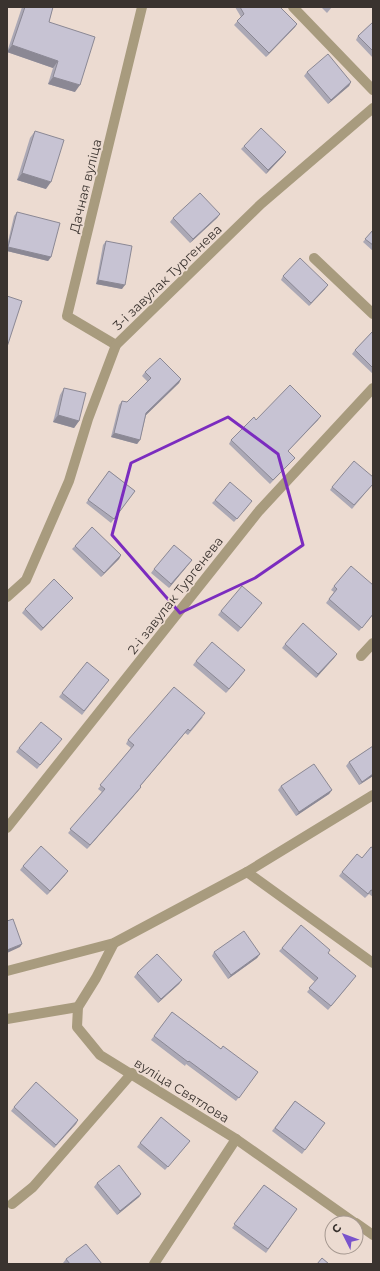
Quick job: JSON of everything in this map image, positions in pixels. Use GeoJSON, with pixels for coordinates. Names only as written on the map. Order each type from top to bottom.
{"type":"FeatureCollection","features":[{"type":"Feature","properties":{"kind":"street","name":"Дачная вуліца"},"geometry":{"type":"LineString","coordinates":[[116,345],[67,316],[142,7]]}},
{"type":"Feature","properties":{"kind":"street"},"geometry":{"type":"LineString","coordinates":[[293,7],[373,90]]}},
{"type":"Feature","properties":{"kind":"street","name":"3-і завулак Тургенева"},"geometry":{"type":"LineString","coordinates":[[7,597],[26,580],[70,481],[88,419],[116,345],[261,204],[373,108]]}},
{"type":"Feature","properties":{"kind":"street"},"geometry":{"type":"LineString","coordinates":[[314,258],[373,314]]}},
{"type":"Feature","properties":{"kind":"street","name":"2-і завулак Тургенева"},"geometry":{"type":"LineString","coordinates":[[7,828],[258,511],[373,388]]}},
{"type":"Feature","properties":{"kind":"street"},"geometry":{"type":"LineString","coordinates":[[361,656],[373,643]]}},
{"type":"Feature","properties":{"kind":"street"},"geometry":{"type":"LineString","coordinates":[[7,971],[114,943],[247,872],[373,795]]}},
{"type":"Feature","properties":{"kind":"street"},"geometry":{"type":"LineString","coordinates":[[247,872],[373,963]]}},
{"type":"Feature","properties":{"kind":"street","name":"вуліца Святлова"},"geometry":{"type":"LineString","coordinates":[[114,943],[96,978],[78,1007],[77,1027],[100,1055],[236,1139],[345,1215]]}},
{"type":"Feature","properties":{"kind":"street"},"geometry":{"type":"LineString","coordinates":[[7,1019],[78,1007]]}},
{"type":"Feature","properties":{"kind":"street"},"geometry":{"type":"LineString","coordinates":[[12,1204],[33,1187],[132,1074]]}},
{"type":"Feature","properties":{"kind":"street"},"geometry":{"type":"LineString","coordinates":[[154,1264],[236,1139]]}},
{"type":"Feature","properties":{"kind":"street","name":"вуліца Святлова"},"geometry":{"type":"LineString","coordinates":[[364,1229],[373,1235]]}},
{"type":"Feature","properties":{"kind":"highlighted area"},"geometry":{"type":"Polygon","coordinates":[[[228,417],[278,454],[303,545],[255,578],[180,613],[112,535],[131,463],[228,417]]]}},
{"type":"Feature","properties":{"kind":"building"},"geometry":{"type":"Polygon","coordinates":[[[25,7],[53,7],[49,22],[95,37],[80,85],[53,77],[58,61],[12,45],[25,7]]]}},
{"type":"Feature","properties":{"kind":"building"},"geometry":{"type":"Polygon","coordinates":[[[240,7],[280,7],[297,24],[269,53],[237,21],[244,14],[240,7]]]}},
{"type":"Feature","properties":{"kind":"building"},"geometry":{"type":"Polygon","coordinates":[[[373,22],[373,51],[358,36],[373,22]]]}},
{"type":"Feature","properties":{"kind":"building"},"geometry":{"type":"Polygon","coordinates":[[[328,54],[351,82],[331,100],[307,72],[328,54]]]}},
{"type":"Feature","properties":{"kind":"building"},"geometry":{"type":"Polygon","coordinates":[[[261,128],[286,152],[268,170],[244,146],[261,128]]]}},
{"type":"Feature","properties":{"kind":"building"},"geometry":{"type":"Polygon","coordinates":[[[35,131],[64,140],[51,182],[22,173],[35,131]]]}},
{"type":"Feature","properties":{"kind":"building"},"geometry":{"type":"Polygon","coordinates":[[[200,193],[220,214],[193,239],[173,218],[200,193]]]}},
{"type":"Feature","properties":{"kind":"building"},"geometry":{"type":"Polygon","coordinates":[[[17,212],[60,223],[51,257],[8,247],[17,212]]]}},
{"type":"Feature","properties":{"kind":"building"},"geometry":{"type":"Polygon","coordinates":[[[373,230],[373,245],[365,239],[373,230]]]}},
{"type":"Feature","properties":{"kind":"building"},"geometry":{"type":"Polygon","coordinates":[[[106,241],[132,246],[125,285],[98,280],[106,241]]]}},
{"type":"Feature","properties":{"kind":"building"},"geometry":{"type":"Polygon","coordinates":[[[300,258],[328,285],[311,303],[283,276],[300,258]]]}},
{"type":"Feature","properties":{"kind":"building"},"geometry":{"type":"Polygon","coordinates":[[[7,296],[22,301],[7,347],[7,296]]]}},
{"type":"Feature","properties":{"kind":"building"},"geometry":{"type":"Polygon","coordinates":[[[373,331],[373,368],[355,350],[373,331]]]}},
{"type":"Feature","properties":{"kind":"building"},"geometry":{"type":"Polygon","coordinates":[[[160,358],[181,379],[146,413],[140,440],[114,433],[122,401],[127,402],[151,378],[145,372],[160,358]]]}},
{"type":"Feature","properties":{"kind":"building"},"geometry":{"type":"Polygon","coordinates":[[[290,385],[321,416],[288,451],[295,458],[273,480],[231,440],[254,417],[256,420],[290,385]]]}},
{"type":"Feature","properties":{"kind":"building"},"geometry":{"type":"Polygon","coordinates":[[[64,388],[86,393],[79,421],[58,415],[64,388]]]}},
{"type":"Feature","properties":{"kind":"building"},"geometry":{"type":"Polygon","coordinates":[[[354,461],[373,477],[373,484],[354,505],[332,487],[354,461]]]}},
{"type":"Feature","properties":{"kind":"building"},"geometry":{"type":"Polygon","coordinates":[[[109,471],[135,491],[114,519],[88,500],[109,471]]]}},
{"type":"Feature","properties":{"kind":"building"},"geometry":{"type":"Polygon","coordinates":[[[230,482],[252,501],[237,519],[215,500],[230,482]]]}},
{"type":"Feature","properties":{"kind":"building"},"geometry":{"type":"Polygon","coordinates":[[[92,527],[121,555],[104,573],[75,546],[92,527]]]}},
{"type":"Feature","properties":{"kind":"building"},"geometry":{"type":"Polygon","coordinates":[[[174,545],[192,560],[171,584],[154,569],[174,545]]]}},
{"type":"Feature","properties":{"kind":"building"},"geometry":{"type":"Polygon","coordinates":[[[351,566],[373,585],[373,614],[362,628],[329,599],[337,589],[334,586],[351,566]]]}},
{"type":"Feature","properties":{"kind":"building"},"geometry":{"type":"Polygon","coordinates":[[[54,579],[73,598],[43,628],[25,609],[54,579]]]}},
{"type":"Feature","properties":{"kind":"building"},"geometry":{"type":"Polygon","coordinates":[[[242,586],[262,603],[241,628],[221,611],[242,586]]]}},
{"type":"Feature","properties":{"kind":"building"},"geometry":{"type":"Polygon","coordinates":[[[303,623],[337,654],[318,674],[285,644],[303,623]]]}},
{"type":"Feature","properties":{"kind":"building"},"geometry":{"type":"Polygon","coordinates":[[[212,642],[245,670],[229,689],[196,661],[212,642]]]}},
{"type":"Feature","properties":{"kind":"building"},"geometry":{"type":"Polygon","coordinates":[[[87,662],[109,680],[84,711],[62,693],[87,662]]]}},
{"type":"Feature","properties":{"kind":"building"},"geometry":{"type":"Polygon","coordinates":[[[174,687],[205,713],[190,731],[188,729],[140,786],[141,787],[90,845],[70,829],[105,789],[100,785],[134,745],[128,740],[174,687]]]}},
{"type":"Feature","properties":{"kind":"building"},"geometry":{"type":"Polygon","coordinates":[[[41,722],[62,739],[40,765],[19,748],[41,722]]]}},
{"type":"Feature","properties":{"kind":"building"},"geometry":{"type":"Polygon","coordinates":[[[373,746],[373,774],[362,782],[349,762],[373,746]]]}},
{"type":"Feature","properties":{"kind":"building"},"geometry":{"type":"Polygon","coordinates":[[[314,764],[332,790],[299,812],[281,786],[314,764]]]}},
{"type":"Feature","properties":{"kind":"building"},"geometry":{"type":"Polygon","coordinates":[[[41,846],[68,871],[50,891],[23,866],[41,846]]]}},
{"type":"Feature","properties":{"kind":"building"},"geometry":{"type":"Polygon","coordinates":[[[371,847],[373,848],[373,891],[371,890],[368,894],[342,872],[357,854],[362,858],[371,847]]]}},
{"type":"Feature","properties":{"kind":"building"},"geometry":{"type":"Polygon","coordinates":[[[13,919],[22,944],[7,950],[7,921],[13,919]]]}},
{"type":"Feature","properties":{"kind":"building"},"geometry":{"type":"Polygon","coordinates":[[[301,925],[330,950],[328,953],[356,976],[331,1006],[309,988],[318,978],[282,948],[301,925]]]}},
{"type":"Feature","properties":{"kind":"building"},"geometry":{"type":"Polygon","coordinates":[[[244,931],[260,954],[231,975],[214,952],[244,931]]]}},
{"type":"Feature","properties":{"kind":"building"},"geometry":{"type":"Polygon","coordinates":[[[157,954],[182,980],[161,999],[137,973],[157,954]]]}},
{"type":"Feature","properties":{"kind":"building"},"geometry":{"type":"Polygon","coordinates":[[[172,1012],[221,1049],[223,1046],[258,1072],[239,1098],[154,1036],[172,1012]]]}},
{"type":"Feature","properties":{"kind":"building"},"geometry":{"type":"Polygon","coordinates":[[[36,1082],[78,1120],[56,1145],[14,1107],[36,1082]]]}},
{"type":"Feature","properties":{"kind":"building"},"geometry":{"type":"Polygon","coordinates":[[[295,1101],[325,1123],[305,1150],[275,1128],[295,1101]]]}},
{"type":"Feature","properties":{"kind":"building"},"geometry":{"type":"Polygon","coordinates":[[[161,1117],[190,1141],[168,1167],[140,1143],[161,1117]]]}},
{"type":"Feature","properties":{"kind":"building"},"geometry":{"type":"Polygon","coordinates":[[[119,1165],[141,1194],[120,1211],[97,1183],[119,1165]]]}},
{"type":"Feature","properties":{"kind":"building"},"geometry":{"type":"Polygon","coordinates":[[[264,1185],[297,1209],[268,1249],[234,1224],[264,1185]]]}},
{"type":"Feature","properties":{"kind":"building"},"geometry":{"type":"Polygon","coordinates":[[[86,1244],[102,1264],[70,1264],[66,1259],[86,1244]]]}},
{"type":"Feature","properties":{"kind":"building"},"geometry":{"type":"Polygon","coordinates":[[[322,1258],[329,1264],[317,1264],[322,1258]]]}}]}
